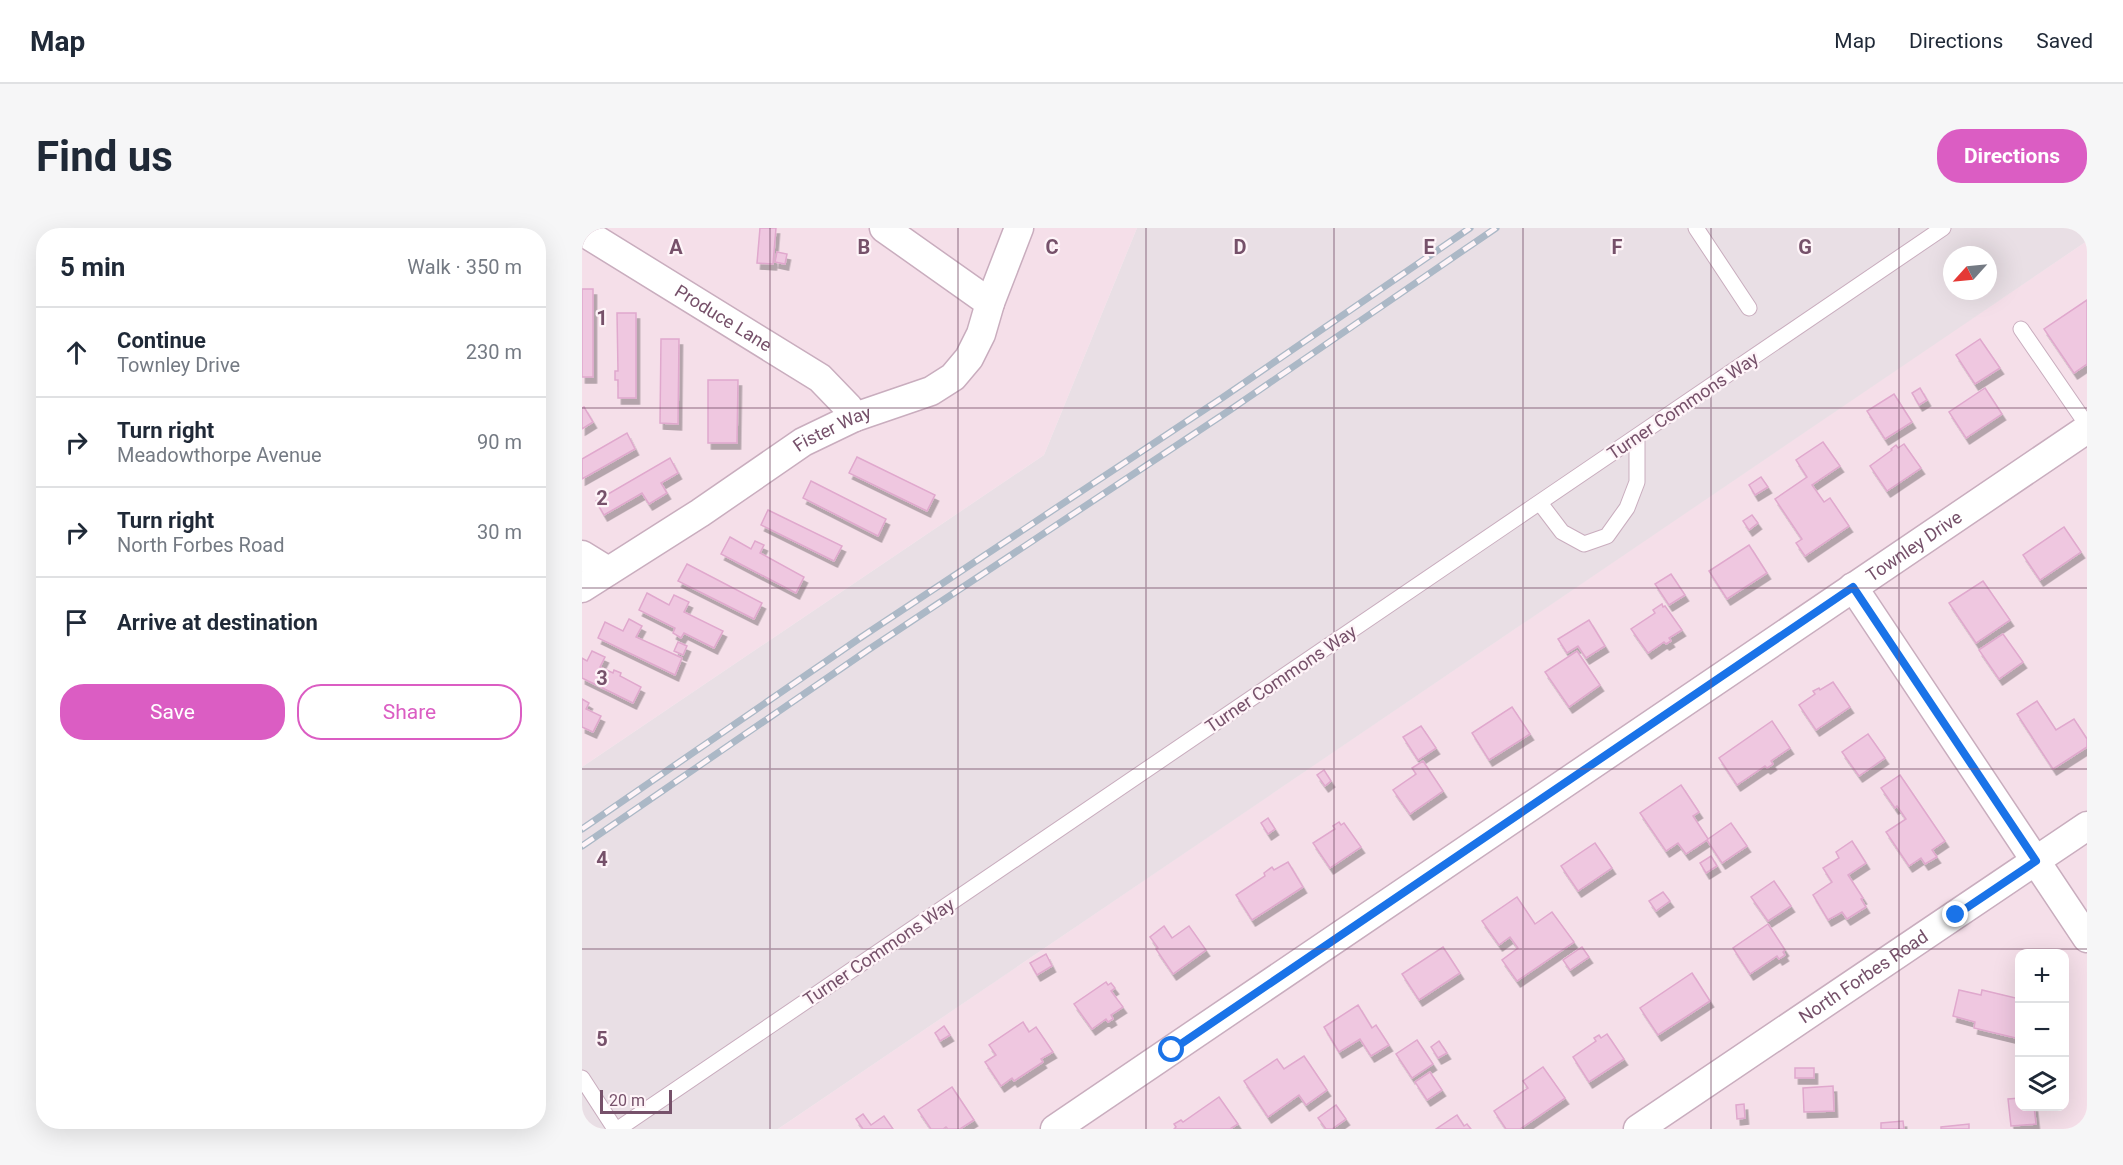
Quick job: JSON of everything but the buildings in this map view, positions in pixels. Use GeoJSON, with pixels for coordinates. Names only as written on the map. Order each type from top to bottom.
{"type":"FeatureCollection","features":[{"type":"Feature","properties":{"kind":"street"},"geometry":{"type":"LineString","coordinates":[[884,228],[990,303]]}},
{"type":"Feature","properties":{"kind":"street","name":"Fister Way"},"geometry":{"type":"LineString","coordinates":[[582,588],[700,513],[803,442],[855,417],[931,391],[953,377],[969,358],[981,334],[990,303],[1019,228]]}},
{"type":"Feature","properties":{"kind":"street","name":"Produce Lane"},"geometry":{"type":"LineString","coordinates":[[582,231],[820,378],[855,417]]}},
{"type":"Feature","properties":{"kind":"street","name":"Townley Drive"},"geometry":{"type":"LineString","coordinates":[[1055,1129],[2087,427]]}},
{"type":"Feature","properties":{"kind":"street"},"geometry":{"type":"LineString","coordinates":[[582,555],[608,571]]}},
{"type":"Feature","properties":{"kind":"street"},"geometry":{"type":"LineString","coordinates":[[1853,587],[2087,938]]}},
{"type":"Feature","properties":{"kind":"street","name":"North Forbes Road"},"geometry":{"type":"LineString","coordinates":[[1638,1129],[2087,826]]}},
{"type":"Feature","properties":{"kind":"lane"},"geometry":{"type":"LineString","coordinates":[[1696,228],[1749,308]]}},
{"type":"Feature","properties":{"kind":"lane","name":"Turner Commons Way"},"geometry":{"type":"LineString","coordinates":[[617,1129],[1943,228]]}},
{"type":"Feature","properties":{"kind":"lane"},"geometry":{"type":"LineString","coordinates":[[2021,329],[2087,427]]}},
{"type":"Feature","properties":{"kind":"lane"},"geometry":{"type":"LineString","coordinates":[[1540,503],[1562,532],[1584,544],[1607,536],[1627,508],[1637,482],[1637,438]]}},
{"type":"Feature","properties":{"kind":"lane"},"geometry":{"type":"LineString","coordinates":[[582,1078],[617,1129]]}},
{"type":"Feature","properties":{"kind":"shaded area"},"geometry":{"type":"Polygon","coordinates":[[[582,228],[1137,228],[1044,455],[582,767],[582,228]]]}},
{"type":"Feature","properties":{"kind":"shaded area"},"geometry":{"type":"Polygon","coordinates":[[[1137,228],[2087,228],[2087,241],[778,1129],[582,1129],[582,767],[1044,455],[1137,228]]]}},
{"type":"Feature","properties":{"kind":"shaded area"},"geometry":{"type":"Polygon","coordinates":[[[2087,241],[2087,1129],[778,1129],[1971,319],[2087,241]]]}},
{"type":"Feature","properties":{"kind":"railway"},"geometry":{"type":"LineString","coordinates":[[582,829],[860,638],[1222,398],[1470,228]]}},
{"type":"Feature","properties":{"kind":"railway"},"geometry":{"type":"LineString","coordinates":[[582,846],[868,650],[1230,410],[1496,228]]}},
{"type":"Feature","properties":{"kind":"route"},"geometry":{"type":"LineString","coordinates":[[1172,1050],[1853,587],[2036,861],[1956,915]]}}]}
